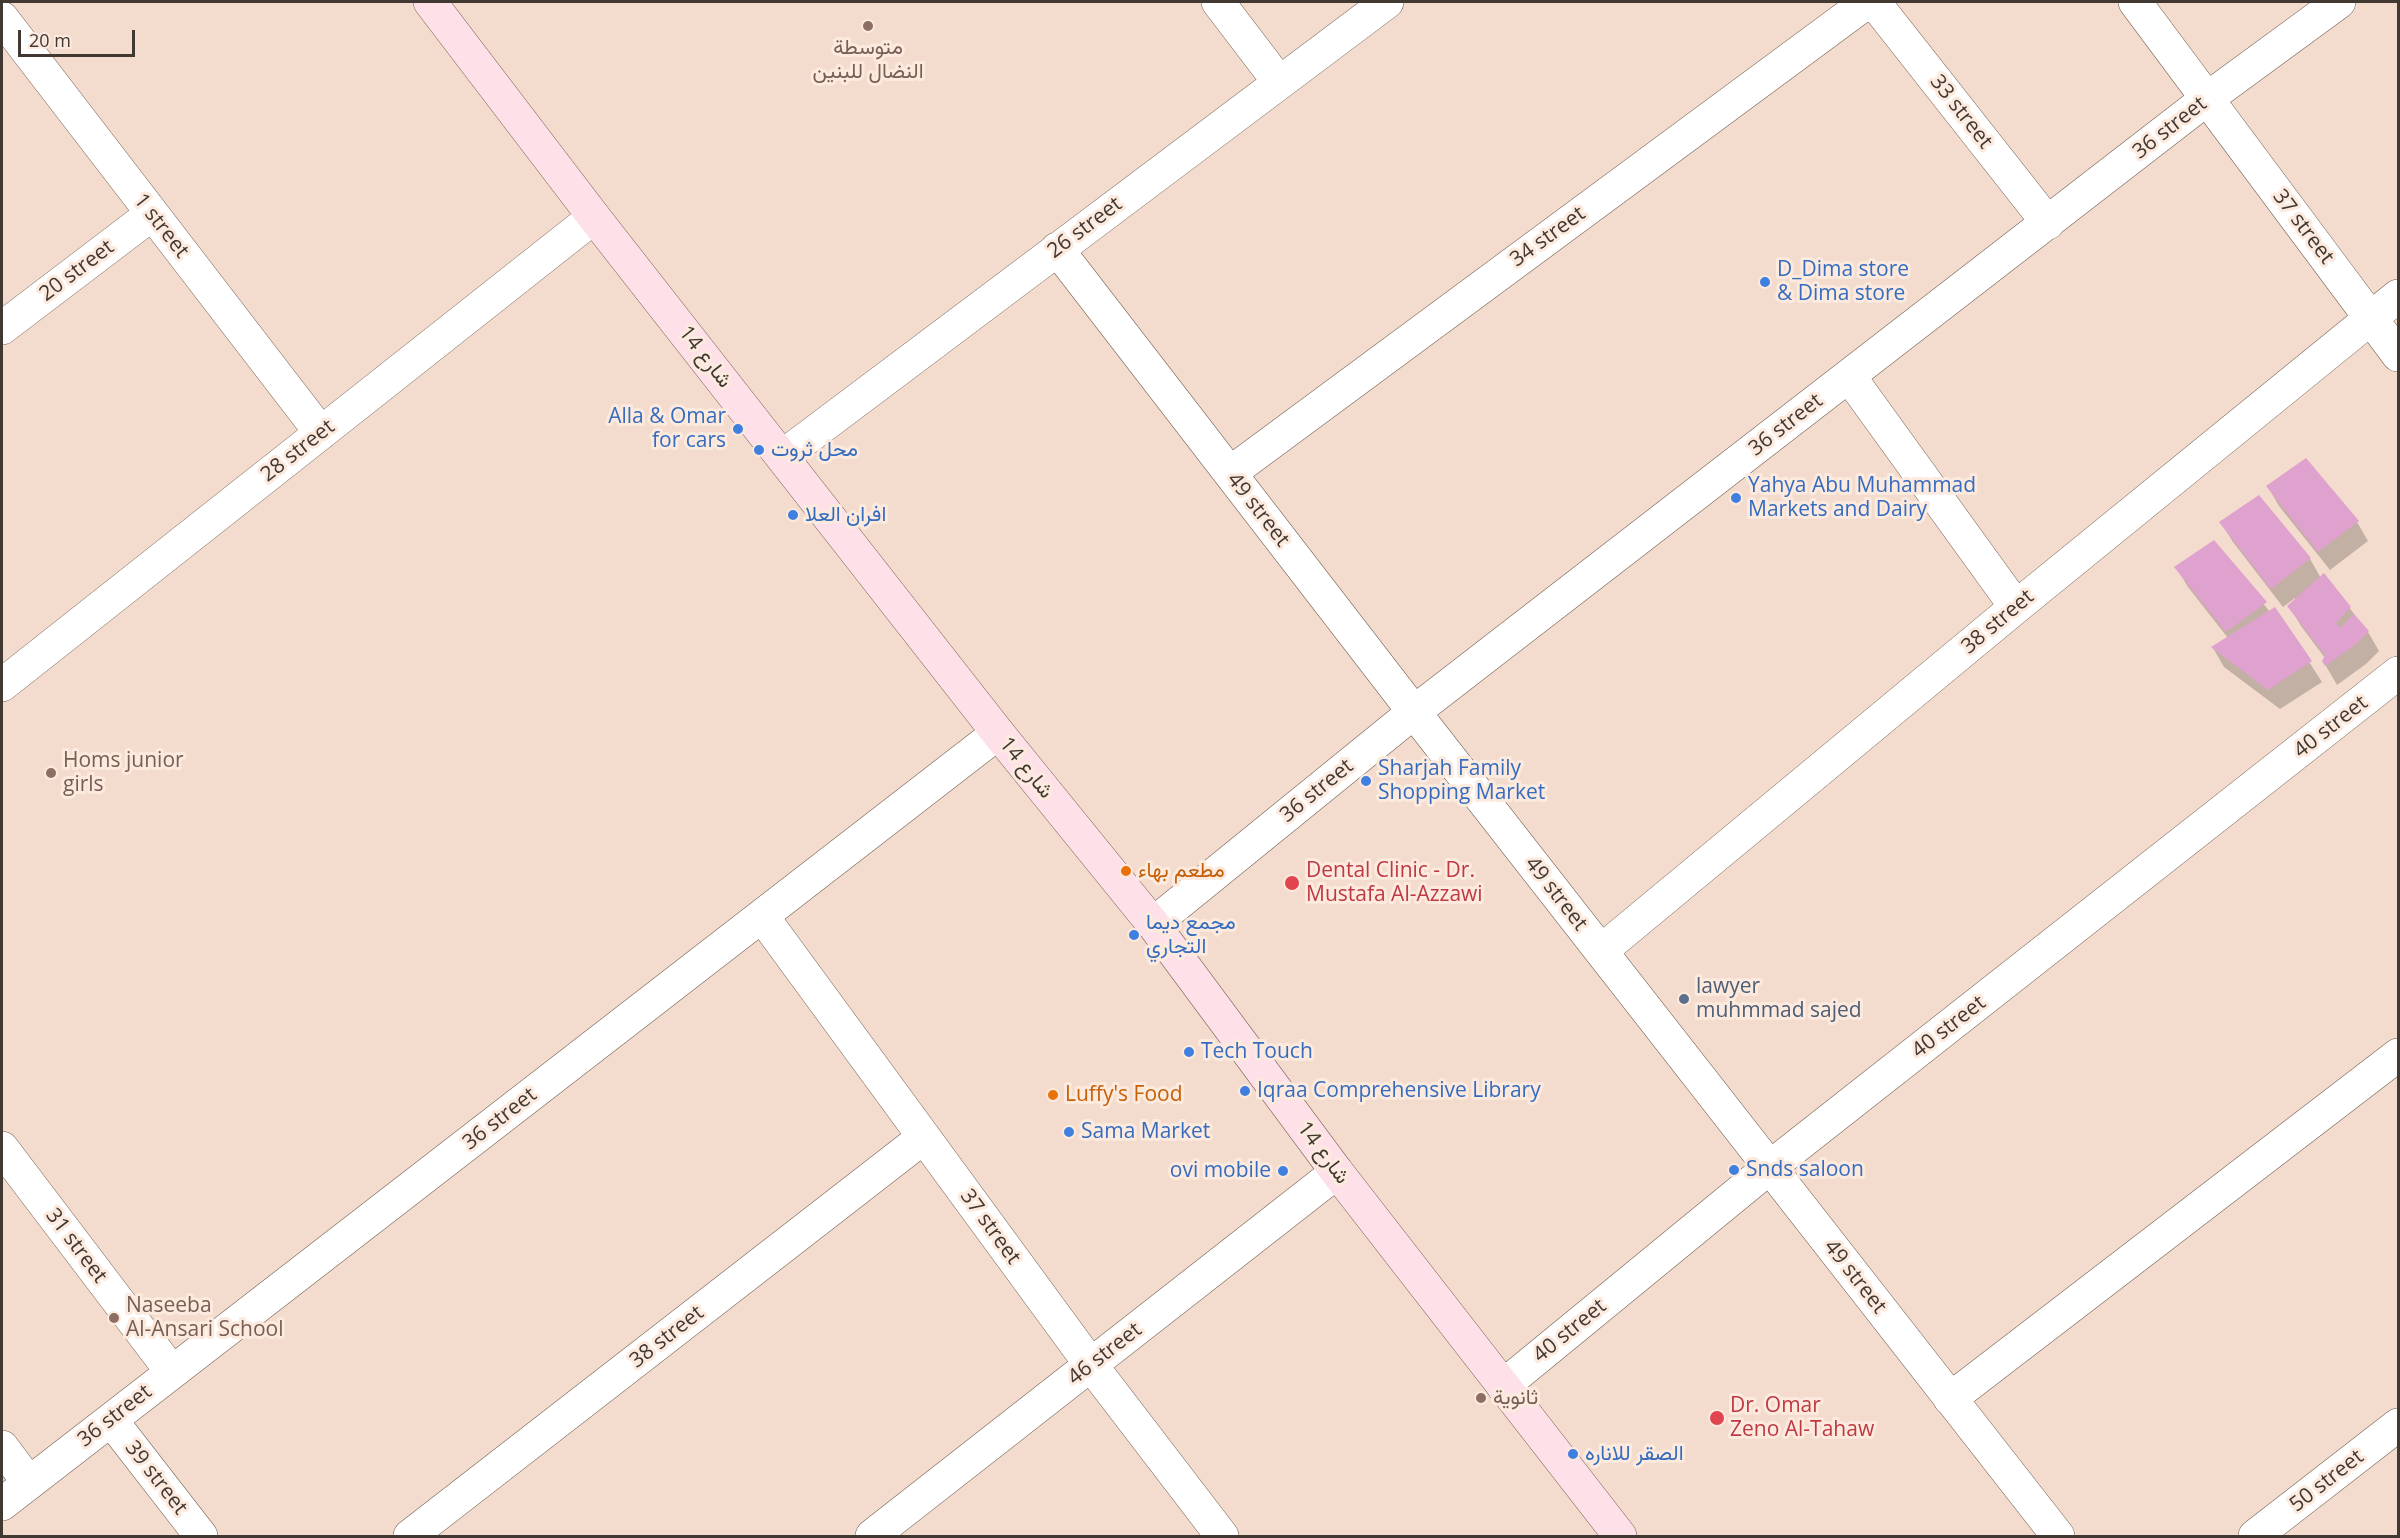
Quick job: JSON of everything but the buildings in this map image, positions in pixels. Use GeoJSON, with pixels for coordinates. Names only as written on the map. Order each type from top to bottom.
{"type":"FeatureCollection","features":[{"type":"Feature","properties":{"kind":"street","name":"شارع 14"},"geometry":{"type":"LineString","coordinates":[[430,2],[594,217],[998,733],[1153,924],[1337,1172],[1620,1536]]}},
{"type":"Feature","properties":{"kind":"street"},"geometry":{"type":"LineString","coordinates":[[1218,2],[1279,82]]}},
{"type":"Feature","properties":{"kind":"street","name":"26 street"},"geometry":{"type":"LineString","coordinates":[[783,456],[1387,2]]}},
{"type":"Feature","properties":{"kind":"street","name":"34 street"},"geometry":{"type":"LineString","coordinates":[[1230,473],[1867,2]]}},
{"type":"Feature","properties":{"kind":"street","name":"33 street"},"geometry":{"type":"LineString","coordinates":[[1874,2],[2048,223]]}},
{"type":"Feature","properties":{"kind":"street"},"geometry":{"type":"LineString","coordinates":[[2135,2],[2208,98]]}},
{"type":"Feature","properties":{"kind":"street","name":"36 street"},"geometry":{"type":"LineString","coordinates":[[1153,924],[1414,712],[2208,98],[2339,2]]}},
{"type":"Feature","properties":{"kind":"street","name":"1 street"},"geometry":{"type":"LineString","coordinates":[[2,18],[321,433]]}},
{"type":"Feature","properties":{"kind":"street","name":"37 street"},"geometry":{"type":"LineString","coordinates":[[2208,98],[2398,355]]}},
{"type":"Feature","properties":{"kind":"street","name":"20 street"},"geometry":{"type":"LineString","coordinates":[[2,328],[152,214]]}},
{"type":"Feature","properties":{"kind":"street","name":"28 street"},"geometry":{"type":"LineString","coordinates":[[2,685],[594,217]]}},
{"type":"Feature","properties":{"kind":"street","name":"49 street"},"geometry":{"type":"LineString","coordinates":[[1057,249],[1414,712],[2058,1536]]}},
{"type":"Feature","properties":{"kind":"street","name":"38 street"},"geometry":{"type":"LineString","coordinates":[[1601,951],[2016,607],[2398,296]]}},
{"type":"Feature","properties":{"kind":"street"},"geometry":{"type":"LineString","coordinates":[[1849,376],[2016,607]]}},
{"type":"Feature","properties":{"kind":"street","name":"40 street"},"geometry":{"type":"LineString","coordinates":[[1503,1386],[1770,1167],[2398,676]]}},
{"type":"Feature","properties":{"kind":"street","name":"36 street"},"geometry":{"type":"LineString","coordinates":[[2,1504],[998,733]]}},
{"type":"Feature","properties":{"kind":"street","name":"37 street"},"geometry":{"type":"LineString","coordinates":[[762,916],[1091,1365],[1222,1536]]}},
{"type":"Feature","properties":{"kind":"street"},"geometry":{"type":"LineString","coordinates":[[1950,1398],[2398,1055]]}},
{"type":"Feature","properties":{"kind":"street","name":"38 street"},"geometry":{"type":"LineString","coordinates":[[410,1536],[924,1137]]}},
{"type":"Feature","properties":{"kind":"street","name":"31 street"},"geometry":{"type":"LineString","coordinates":[[2,1148],[172,1372]]}},
{"type":"Feature","properties":{"kind":"street","name":"46 street"},"geometry":{"type":"LineString","coordinates":[[872,1536],[1337,1172]]}},
{"type":"Feature","properties":{"kind":"street","name":"39 street"},"geometry":{"type":"LineString","coordinates":[[111,1420],[201,1536]]}},
{"type":"Feature","properties":{"kind":"street","name":"50 street"},"geometry":{"type":"LineString","coordinates":[[2256,1536],[2398,1425]]}},
{"type":"Feature","properties":{"kind":"street"},"geometry":{"type":"LineString","coordinates":[[2,1447],[28,1483]]}},
{"type":"Feature","properties":{"kind":"place","name":"متوسطة النضال للبنين"},"geometry":{"type":"Point","coordinates":[868,26]}},
{"type":"Feature","properties":{"kind":"place","name":"D_Dima store & Dima store"},"geometry":{"type":"Point","coordinates":[1765,282]}},
{"type":"Feature","properties":{"kind":"place","name":"Alla & Omar for cars"},"geometry":{"type":"Point","coordinates":[738,429]}},
{"type":"Feature","properties":{"kind":"place","name":"محل ثروت"},"geometry":{"type":"Point","coordinates":[759,450]}},
{"type":"Feature","properties":{"kind":"place","name":"Yahya Abu Muhammad Markets and Dairy"},"geometry":{"type":"Point","coordinates":[1736,498]}},
{"type":"Feature","properties":{"kind":"place","name":"افران العلا"},"geometry":{"type":"Point","coordinates":[793,515]}},
{"type":"Feature","properties":{"kind":"place","name":"Homs junior girls"},"geometry":{"type":"Point","coordinates":[51,773]}},
{"type":"Feature","properties":{"kind":"place","name":"Sharjah Family Shopping Market"},"geometry":{"type":"Point","coordinates":[1366,781]}},
{"type":"Feature","properties":{"kind":"place","name":"مطعم بهاء"},"geometry":{"type":"Point","coordinates":[1126,871]}},
{"type":"Feature","properties":{"kind":"place","name":"Dental Clinic - Dr. Mustafa Al-Azzawi"},"geometry":{"type":"Point","coordinates":[1292,883]}},
{"type":"Feature","properties":{"kind":"place","name":"مجمع ديما التجاري"},"geometry":{"type":"Point","coordinates":[1134,935]}},
{"type":"Feature","properties":{"kind":"place","name":"lawyer muhmmad sajed"},"geometry":{"type":"Point","coordinates":[1684,999]}},
{"type":"Feature","properties":{"kind":"place","name":"Tech Touch"},"geometry":{"type":"Point","coordinates":[1189,1052]}},
{"type":"Feature","properties":{"kind":"place","name":"Iqraa Comprehensive Library"},"geometry":{"type":"Point","coordinates":[1245,1091]}},
{"type":"Feature","properties":{"kind":"place","name":"Luffy's Food"},"geometry":{"type":"Point","coordinates":[1053,1095]}},
{"type":"Feature","properties":{"kind":"place","name":"Sama Market"},"geometry":{"type":"Point","coordinates":[1069,1132]}},
{"type":"Feature","properties":{"kind":"place","name":"Snds saloon"},"geometry":{"type":"Point","coordinates":[1734,1170]}},
{"type":"Feature","properties":{"kind":"place","name":"ovi mobile"},"geometry":{"type":"Point","coordinates":[1283,1171]}},
{"type":"Feature","properties":{"kind":"place","name":"Naseeba Al-Ansari School"},"geometry":{"type":"Point","coordinates":[114,1318]}},
{"type":"Feature","properties":{"kind":"place","name":"ثانوية"},"geometry":{"type":"Point","coordinates":[1481,1398]}},
{"type":"Feature","properties":{"kind":"place","name":"Dr. Omar Zeno Al-Tahaw"},"geometry":{"type":"Point","coordinates":[1717,1418]}},
{"type":"Feature","properties":{"kind":"place","name":"الصقر للاناره"},"geometry":{"type":"Point","coordinates":[1573,1454]}}]}
